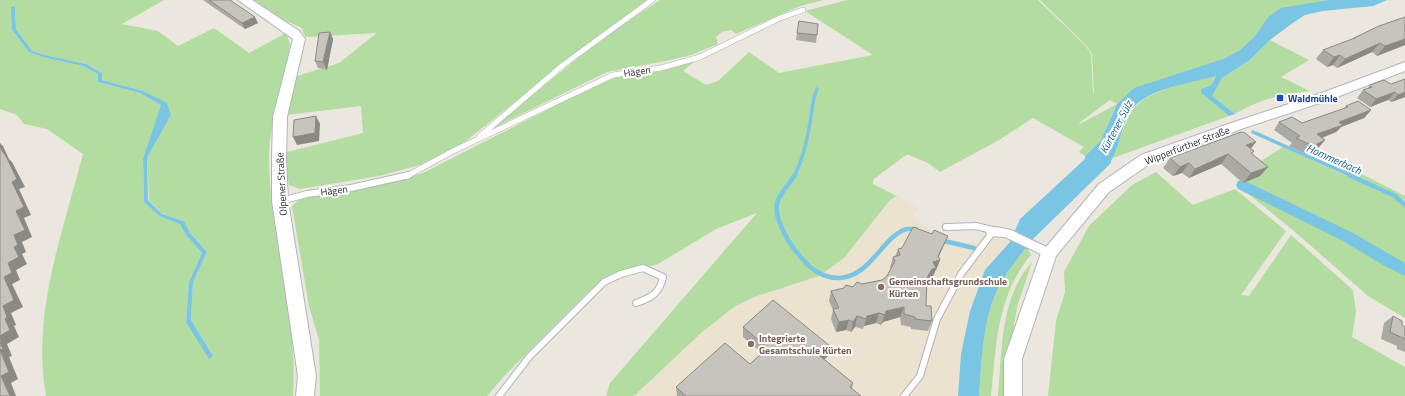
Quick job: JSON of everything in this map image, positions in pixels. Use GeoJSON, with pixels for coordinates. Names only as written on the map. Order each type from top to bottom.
{"type":"FeatureCollection","features":[{"type":"Feature","properties":{"kind":"main road","name":"Olpener Straße"},"geometry":{"type":"LineString","coordinates":[[244,0],[299,38],[280,117],[279,160],[280,201],[307,376],[305,396]]}},
{"type":"Feature","properties":{"kind":"main road","name":"Wipperfürther Straße"},"geometry":{"type":"LineString","coordinates":[[1013,396],[1013,359],[1043,251],[1104,188],[1146,159],[1238,125],[1324,97],[1405,66]]}},
{"type":"Feature","properties":{"kind":"street"},"geometry":{"type":"LineString","coordinates":[[998,233],[1043,251]]}},
{"type":"Feature","properties":{"kind":"lane","name":"Hägen"},"geometry":{"type":"LineString","coordinates":[[474,141],[501,116],[563,65],[652,0]]}},
{"type":"Feature","properties":{"kind":"lane","name":"Hägen"},"geometry":{"type":"LineString","coordinates":[[280,201],[307,194],[351,188],[406,177],[474,141],[613,75],[661,68],[700,57],[780,18],[803,10]]}},
{"type":"Feature","properties":{"kind":"lane"},"geometry":{"type":"LineString","coordinates":[[904,396],[920,376],[937,319],[961,274],[998,233],[976,226],[946,227]]}},
{"type":"Feature","properties":{"kind":"lane"},"geometry":{"type":"LineString","coordinates":[[500,396],[529,357],[604,282],[621,274],[643,268],[663,277],[662,287],[658,292],[648,299],[636,303]]}},
{"type":"Feature","properties":{"kind":"shaded area","name":"Gemeinschaftsgrundschule Kürten"},"geometry":{"type":"Polygon","coordinates":[[[897,196],[919,208],[913,217],[938,235],[952,241],[963,243],[978,241],[987,232],[1010,242],[985,270],[970,311],[961,354],[958,396],[634,396],[701,333],[734,307],[754,297],[819,276],[844,258],[890,200],[897,196]]]}},
{"type":"Feature","properties":{"kind":"green space"},"geometry":{"type":"Polygon","coordinates":[[[0,0],[164,0],[122,24],[158,31],[178,46],[214,28],[249,53],[286,33],[290,44],[272,128],[269,157],[270,187],[292,336],[294,366],[293,396],[46,396],[42,366],[46,305],[51,274],[83,154],[47,129],[24,124],[17,115],[0,109],[0,0]],[[15,7],[12,30],[29,52],[46,58],[83,66],[99,74],[98,82],[140,93],[162,105],[143,159],[144,202],[159,216],[180,223],[186,235],[202,253],[189,282],[186,322],[213,356],[191,320],[193,282],[207,252],[190,233],[184,221],[162,214],[149,200],[147,158],[171,115],[167,104],[143,91],[102,80],[102,73],[86,64],[32,51],[16,29],[15,7]]]}},
{"type":"Feature","properties":{"kind":"green space"},"geometry":{"type":"Polygon","coordinates":[[[254,0],[648,0],[598,36],[462,144],[420,165],[379,176],[300,189],[289,185],[283,153],[363,133],[361,106],[286,115],[297,76],[339,63],[377,33],[305,37],[302,28],[282,19],[254,0]]]}},
{"type":"Feature","properties":{"kind":"green space"},"geometry":{"type":"Polygon","coordinates":[[[660,0],[824,0],[800,6],[736,34],[731,30],[722,32],[716,37],[718,44],[691,55],[607,72],[487,131],[603,38],[660,0]]]}},
{"type":"Feature","properties":{"kind":"green space"},"geometry":{"type":"Polygon","coordinates":[[[847,0],[1038,0],[1085,45],[1091,54],[1093,92],[1097,94],[1094,92],[1092,54],[1086,45],[1040,0],[1328,0],[1300,5],[1268,17],[1254,37],[1240,50],[1223,59],[1117,104],[1101,140],[1085,156],[1079,152],[1084,147],[1033,118],[999,140],[940,172],[928,163],[906,155],[873,181],[873,184],[897,196],[890,200],[844,258],[819,276],[754,297],[734,307],[701,333],[634,396],[606,396],[610,383],[757,213],[716,229],[658,264],[609,279],[590,290],[506,374],[487,396],[320,396],[319,340],[309,306],[292,206],[301,198],[380,185],[423,173],[600,83],[624,75],[695,61],[683,71],[706,85],[718,81],[749,52],[779,73],[873,55],[805,11],[847,0]],[[1110,100],[1079,123],[1080,124],[1117,104],[1110,100]]]}},
{"type":"Feature","properties":{"kind":"green space"},"geometry":{"type":"Polygon","coordinates":[[[1270,40],[1309,60],[1281,77],[1310,91],[1271,98],[1235,114],[1211,96],[1222,78],[1250,60],[1270,40]]]}},
{"type":"Feature","properties":{"kind":"green space"},"geometry":{"type":"Polygon","coordinates":[[[1216,75],[1211,85],[1201,89],[1201,93],[1229,116],[1113,158],[1127,119],[1136,106],[1145,99],[1168,88],[1216,75]]]}},
{"type":"Feature","properties":{"kind":"green space"},"geometry":{"type":"Polygon","coordinates":[[[1283,147],[1393,197],[1405,205],[1405,267],[1349,235],[1243,182],[1260,176],[1261,161],[1283,147]]]}},
{"type":"Feature","properties":{"kind":"green space"},"geometry":{"type":"Polygon","coordinates":[[[1334,160],[1405,196],[1405,201],[1396,195],[1329,164],[1334,160]]]}},
{"type":"Feature","properties":{"kind":"green space"},"geometry":{"type":"Polygon","coordinates":[[[1156,172],[1193,205],[1235,189],[1286,231],[1241,295],[1249,296],[1291,235],[1353,290],[1356,311],[1352,337],[1405,367],[1405,396],[1048,396],[1056,321],[1065,292],[1064,272],[1089,226],[1132,185],[1156,172]]]}},
{"type":"Feature","properties":{"kind":"green space"},"geometry":{"type":"Polygon","coordinates":[[[1240,187],[1346,239],[1386,264],[1405,273],[1405,318],[1368,296],[1294,231],[1240,187]]]}},
{"type":"Feature","properties":{"kind":"green space"},"geometry":{"type":"Polygon","coordinates":[[[1025,249],[1029,251],[1031,255],[1020,270],[1011,287],[1000,322],[991,396],[979,396],[983,344],[991,305],[1002,281],[1025,249]]]}},
{"type":"Feature","properties":{"kind":"green space"},"geometry":{"type":"Polygon","coordinates":[[[1032,262],[1017,307],[1006,374],[1005,396],[998,396],[1004,325],[1008,308],[1014,291],[1032,262]]]}},
{"type":"Feature","properties":{"kind":"water","name":"Kürtener Sülz"},"geometry":{"type":"Polygon","coordinates":[[[1328,0],[1387,0],[1373,6],[1323,11],[1305,15],[1270,40],[1250,60],[1222,78],[1212,96],[1235,114],[1229,116],[1201,93],[1201,89],[1211,85],[1216,76],[1181,84],[1157,92],[1137,104],[1127,118],[1111,163],[1033,239],[1028,250],[1025,249],[1005,276],[991,305],[985,331],[979,396],[958,396],[961,354],[970,311],[985,270],[1010,242],[1020,219],[1085,159],[1085,156],[1101,140],[1117,104],[1134,88],[1223,59],[1240,50],[1254,37],[1268,17],[1281,8],[1328,0]]]}},
{"type":"Feature","properties":{"kind":"water"},"geometry":{"type":"Polygon","coordinates":[[[15,6],[16,29],[32,51],[86,64],[102,73],[102,80],[143,91],[167,103],[171,115],[147,158],[148,200],[162,214],[184,221],[190,233],[207,252],[193,282],[191,320],[213,356],[209,359],[186,322],[189,282],[202,253],[186,235],[180,224],[159,216],[144,202],[143,159],[161,105],[140,93],[98,82],[98,74],[83,66],[46,58],[29,52],[12,30],[11,7],[15,6]]]}},
{"type":"Feature","properties":{"kind":"building"},"geometry":{"type":"Polygon","coordinates":[[[209,0],[230,0],[255,17],[242,23],[209,0]]]}},
{"type":"Feature","properties":{"kind":"building"},"geometry":{"type":"Polygon","coordinates":[[[1405,17],[1405,39],[1385,46],[1380,43],[1345,59],[1340,55],[1334,57],[1323,50],[1355,38],[1379,26],[1405,17]]]}},
{"type":"Feature","properties":{"kind":"building"},"geometry":{"type":"Polygon","coordinates":[[[799,21],[818,24],[817,35],[797,33],[799,21]]]}},
{"type":"Feature","properties":{"kind":"building"},"geometry":{"type":"Polygon","coordinates":[[[330,32],[323,62],[315,61],[319,33],[330,32]]]}},
{"type":"Feature","properties":{"kind":"building"},"geometry":{"type":"Polygon","coordinates":[[[1405,79],[1405,92],[1398,95],[1395,92],[1376,99],[1363,90],[1372,87],[1370,85],[1384,80],[1391,84],[1405,79]]]}},
{"type":"Feature","properties":{"kind":"building"},"geometry":{"type":"Polygon","coordinates":[[[1358,101],[1371,110],[1339,122],[1343,125],[1317,134],[1325,140],[1313,146],[1296,138],[1300,136],[1279,122],[1292,117],[1302,123],[1348,107],[1346,106],[1358,101]]]}},
{"type":"Feature","properties":{"kind":"building"},"geometry":{"type":"Polygon","coordinates":[[[316,116],[315,133],[293,137],[294,120],[316,116]]]}},
{"type":"Feature","properties":{"kind":"building"},"geometry":{"type":"Polygon","coordinates":[[[1241,132],[1245,133],[1256,142],[1246,145],[1254,151],[1251,153],[1268,167],[1251,173],[1228,154],[1195,169],[1189,163],[1180,167],[1170,158],[1241,132]]]}},
{"type":"Feature","properties":{"kind":"building"},"geometry":{"type":"Polygon","coordinates":[[[0,147],[17,179],[12,182],[24,207],[16,211],[25,230],[14,235],[18,245],[14,247],[19,257],[8,263],[12,273],[4,277],[14,300],[3,306],[7,317],[5,319],[10,330],[0,336],[0,147]]]}},
{"type":"Feature","properties":{"kind":"building"},"geometry":{"type":"Polygon","coordinates":[[[913,227],[932,234],[934,230],[948,236],[938,256],[940,260],[933,262],[936,268],[932,269],[927,278],[926,306],[931,306],[932,321],[915,319],[915,317],[904,314],[904,307],[886,311],[885,315],[879,313],[867,316],[866,319],[857,316],[853,322],[849,320],[839,322],[833,309],[839,308],[831,291],[844,288],[846,285],[853,287],[857,282],[862,284],[882,280],[887,276],[895,261],[893,257],[900,255],[898,249],[902,248],[913,227]]]}},
{"type":"Feature","properties":{"kind":"building","name":"Integrierte Gesamtschule Kürten"},"geometry":{"type":"Polygon","coordinates":[[[773,300],[830,346],[820,356],[853,383],[850,387],[861,396],[686,396],[676,387],[725,343],[750,364],[768,348],[743,327],[773,300]]]}},
{"type":"Feature","properties":{"kind":"building"},"geometry":{"type":"Polygon","coordinates":[[[1393,316],[1402,321],[1402,325],[1405,327],[1405,339],[1390,332],[1393,316]]]}},
{"type":"Feature","properties":{"kind":"building"},"geometry":{"type":"Polygon","coordinates":[[[0,342],[3,349],[0,350],[0,342]]]}},
{"type":"Feature","properties":{"kind":"building"},"geometry":{"type":"Polygon","coordinates":[[[0,350],[9,372],[1,376],[10,396],[0,396],[0,350]]]}},
{"type":"Feature","properties":{"kind":"waterway"},"geometry":{"type":"LineString","coordinates":[[794,176],[800,164],[804,150],[809,130],[813,101],[817,89]]}},
{"type":"Feature","properties":{"kind":"waterway","name":"Hommerbach"},"geometry":{"type":"LineString","coordinates":[[1253,132],[1352,176]]}},
{"type":"Feature","properties":{"kind":"waterway"},"geometry":{"type":"LineString","coordinates":[[795,175],[779,199],[777,204],[778,217],[786,237],[797,252],[809,266],[823,275],[839,278],[850,276],[860,271],[868,264],[898,233],[907,229],[916,229]]}},
{"type":"Feature","properties":{"kind":"waterway","name":"Hommerbach"},"geometry":{"type":"LineString","coordinates":[[1349,175],[1395,196],[1405,205]]}},
{"type":"Feature","properties":{"kind":"waterway"},"geometry":{"type":"LineString","coordinates":[[1243,185],[1348,237],[1405,270]]}},
{"type":"Feature","properties":{"kind":"waterway"},"geometry":{"type":"LineString","coordinates":[[940,240],[974,248]]}},
{"type":"Feature","properties":{"kind":"place","name":"Waldmühle"},"geometry":{"type":"Point","coordinates":[1280,98]}},
{"type":"Feature","properties":{"kind":"place","name":"Gemeinschaftsgrundschule Kürten"},"geometry":{"type":"Point","coordinates":[881,287]}},
{"type":"Feature","properties":{"kind":"place","name":"Integrierte Gesamtschule Kürten"},"geometry":{"type":"Point","coordinates":[751,344]}}]}
